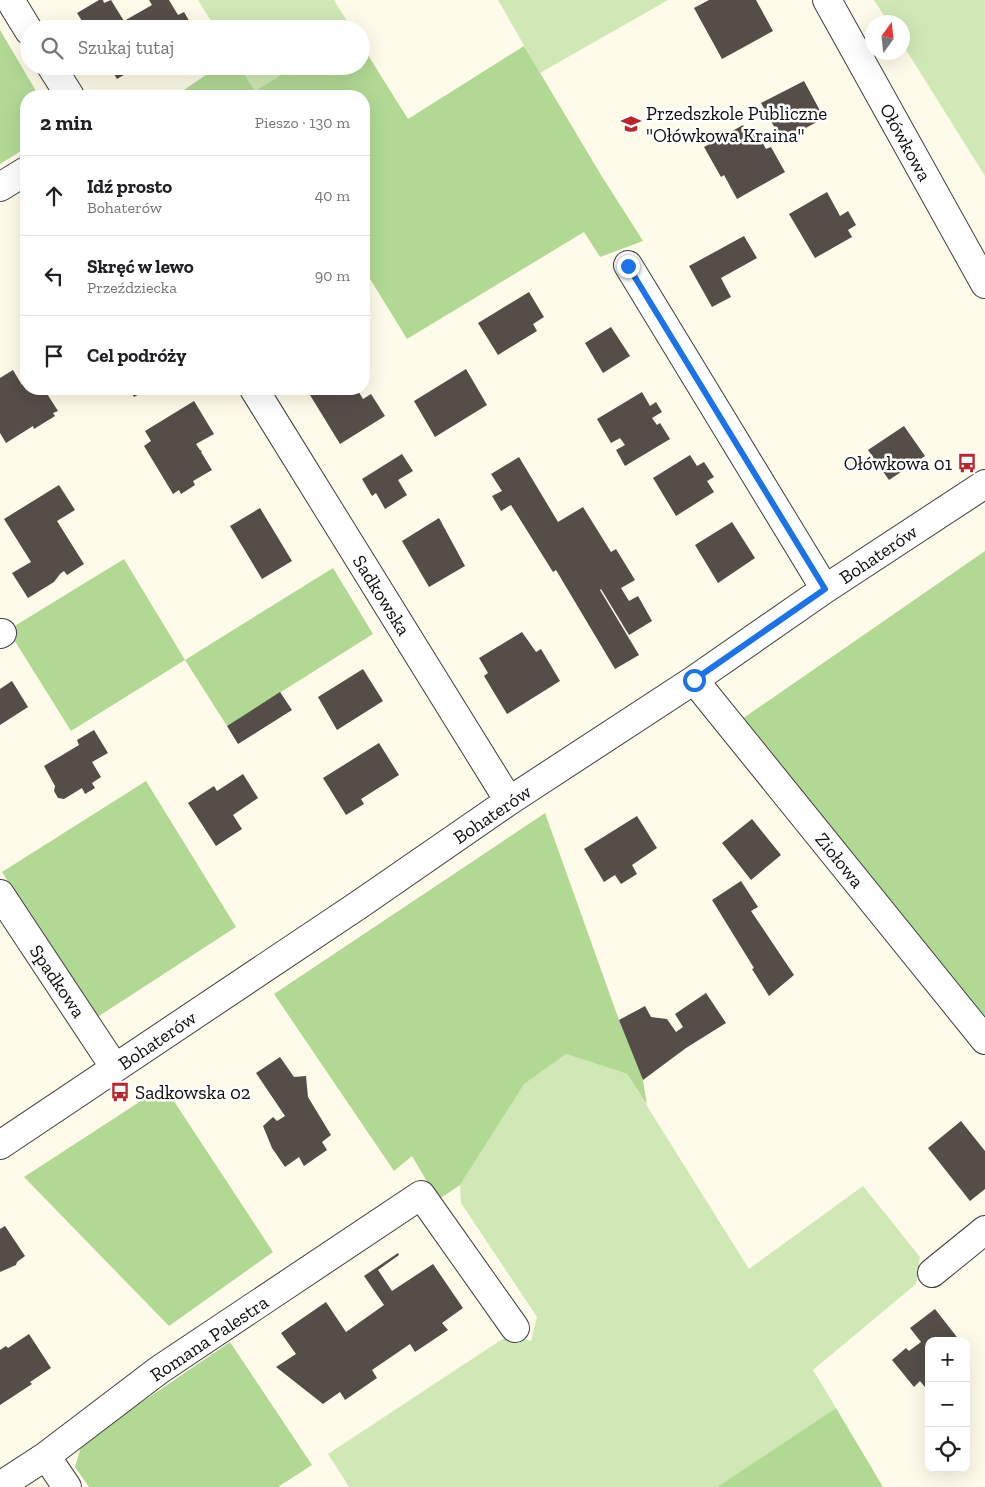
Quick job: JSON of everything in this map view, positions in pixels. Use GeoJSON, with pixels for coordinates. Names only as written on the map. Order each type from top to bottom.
{"type":"FeatureCollection","features":[{"type":"Feature","properties":{"kind":"street"},"geometry":{"type":"LineString","coordinates":[[10,0],[23,20]]}},
{"type":"Feature","properties":{"kind":"street","name":"Ołówkowa"},"geometry":{"type":"LineString","coordinates":[[827,0],[985,284]]}},
{"type":"Feature","properties":{"kind":"street"},"geometry":{"type":"LineString","coordinates":[[57,75],[66,90]]}},
{"type":"Feature","properties":{"kind":"street"},"geometry":{"type":"LineString","coordinates":[[0,187],[20,175]]}},
{"type":"Feature","properties":{"kind":"street"},"geometry":{"type":"LineString","coordinates":[[628,266],[825,589]]}},
{"type":"Feature","properties":{"kind":"street","name":"Sadkowska"},"geometry":{"type":"LineString","coordinates":[[258,395],[509,801]]}},
{"type":"Feature","properties":{"kind":"street","name":"Bohaterów"},"geometry":{"type":"LineString","coordinates":[[0,1145],[360,904],[509,801],[694,680],[825,589],[985,484]]}},
{"type":"Feature","properties":{"kind":"street","name":"Ziołowa"},"geometry":{"type":"LineString","coordinates":[[694,680],[985,1040]]}},
{"type":"Feature","properties":{"kind":"street","name":"Spadkowa"},"geometry":{"type":"LineString","coordinates":[[0,894],[115,1068]]}},
{"type":"Feature","properties":{"kind":"street","name":"Romana Palestra"},"geometry":{"type":"LineString","coordinates":[[0,1486],[46,1456],[159,1370],[421,1195],[515,1328]]}},
{"type":"Feature","properties":{"kind":"street"},"geometry":{"type":"LineString","coordinates":[[932,1273],[985,1230]]}},
{"type":"Feature","properties":{"kind":"street"},"geometry":{"type":"LineString","coordinates":[[46,1456],[67,1487]]}},
{"type":"Feature","properties":{"kind":"green space"},"geometry":{"type":"Polygon","coordinates":[[[198,0],[334,0],[346,20],[210,20],[198,0]]]}},
{"type":"Feature","properties":{"kind":"green space"},"geometry":{"type":"Polygon","coordinates":[[[498,0],[668,0],[540,73],[498,0]]]}},
{"type":"Feature","properties":{"kind":"green space"},"geometry":{"type":"Polygon","coordinates":[[[874,0],[985,0],[985,176],[910,56],[910,15],[884,15],[874,0]]]}},
{"type":"Feature","properties":{"kind":"green space"},"geometry":{"type":"Polygon","coordinates":[[[0,30],[20,64],[20,75],[27,75],[35,90],[20,90],[20,152],[0,164],[0,30]]]}},
{"type":"Feature","properties":{"kind":"green space"},"geometry":{"type":"Polygon","coordinates":[[[524,46],[643,241],[600,257],[584,232],[407,339],[370,279],[370,90],[257,90],[281,75],[370,75],[370,58],[408,119],[524,46]]]}},
{"type":"Feature","properties":{"kind":"green space"},"geometry":{"type":"Polygon","coordinates":[[[206,75],[245,75],[254,90],[184,90],[206,75]]]}},
{"type":"Feature","properties":{"kind":"green space"},"geometry":{"type":"Polygon","coordinates":[[[245,75],[281,75],[257,90],[254,90],[245,75]]]}},
{"type":"Feature","properties":{"kind":"green space"},"geometry":{"type":"Polygon","coordinates":[[[985,551],[985,1020],[742,719],[985,551]]]}},
{"type":"Feature","properties":{"kind":"green space"},"geometry":{"type":"Polygon","coordinates":[[[124,559],[185,660],[71,731],[8,630],[124,559]]]}},
{"type":"Feature","properties":{"kind":"green space"},"geometry":{"type":"Polygon","coordinates":[[[333,568],[373,634],[227,726],[185,660],[333,568]]]}},
{"type":"Feature","properties":{"kind":"green space"},"geometry":{"type":"Polygon","coordinates":[[[146,781],[236,927],[96,1018],[2,872],[146,781]]]}},
{"type":"Feature","properties":{"kind":"green space"},"geometry":{"type":"Polygon","coordinates":[[[545,813],[619,1020],[643,1080],[647,1105],[627,1074],[566,1054],[524,1084],[460,1185],[438,1200],[412,1156],[394,1171],[274,994],[545,813]]]}},
{"type":"Feature","properties":{"kind":"green space"},"geometry":{"type":"Polygon","coordinates":[[[566,1054],[627,1074],[749,1269],[863,1186],[920,1257],[916,1284],[813,1370],[836,1408],[717,1487],[349,1487],[328,1454],[504,1338],[510,1335],[531,1341],[537,1317],[461,1203],[460,1185],[523,1084],[566,1054]]]}},
{"type":"Feature","properties":{"kind":"green space"},"geometry":{"type":"Polygon","coordinates":[[[164,1086],[273,1252],[169,1326],[24,1177],[164,1086]]]}},
{"type":"Feature","properties":{"kind":"green space"},"geometry":{"type":"Polygon","coordinates":[[[230,1342],[312,1465],[278,1487],[89,1487],[75,1467],[82,1443],[230,1342]]]}},
{"type":"Feature","properties":{"kind":"green space"},"geometry":{"type":"Polygon","coordinates":[[[836,1408],[883,1487],[717,1487],[836,1408]]]}},
{"type":"Feature","properties":{"kind":"building"},"geometry":{"type":"Polygon","coordinates":[[[99,0],[103,0],[104,3],[111,0],[123,20],[81,20],[77,13],[99,0]]]}},
{"type":"Feature","properties":{"kind":"building"},"geometry":{"type":"Polygon","coordinates":[[[149,0],[169,0],[178,15],[184,12],[189,20],[126,20],[152,5],[149,0]]]}},
{"type":"Feature","properties":{"kind":"building","name":"Przedszkole Publiczne \"Ołówkowa Kraina\""},"geometry":{"type":"Polygon","coordinates":[[[709,0],[756,0],[773,31],[722,59],[694,8],[709,0]]]}},
{"type":"Feature","properties":{"kind":"building"},"geometry":{"type":"Polygon","coordinates":[[[115,75],[124,75],[117,79],[115,75]]]}},
{"type":"Feature","properties":{"kind":"building"},"geometry":{"type":"Polygon","coordinates":[[[804,81],[824,118],[782,141],[761,103],[804,81]]]}},
{"type":"Feature","properties":{"kind":"building"},"geometry":{"type":"Polygon","coordinates":[[[743,125],[749,135],[756,131],[766,149],[771,147],[785,172],[737,199],[724,175],[721,177],[704,147],[743,125]]]}},
{"type":"Feature","properties":{"kind":"building"},"geometry":{"type":"Polygon","coordinates":[[[827,192],[840,216],[848,211],[856,225],[848,230],[852,237],[815,258],[789,214],[827,192]]]}},
{"type":"Feature","properties":{"kind":"building"},"geometry":{"type":"Polygon","coordinates":[[[744,236],[757,258],[721,278],[731,297],[712,307],[689,266],[744,236]]]}},
{"type":"Feature","properties":{"kind":"building"},"geometry":{"type":"Polygon","coordinates":[[[529,292],[544,317],[533,324],[537,331],[498,355],[478,323],[529,292]]]}},
{"type":"Feature","properties":{"kind":"building"},"geometry":{"type":"Polygon","coordinates":[[[611,327],[630,356],[603,373],[585,343],[611,327]]]}},
{"type":"Feature","properties":{"kind":"building"},"geometry":{"type":"Polygon","coordinates":[[[466,369],[487,405],[435,437],[414,401],[466,369]]]}},
{"type":"Feature","properties":{"kind":"building"},"geometry":{"type":"Polygon","coordinates":[[[13,370],[20,382],[20,395],[48,395],[58,411],[53,413],[55,416],[34,429],[33,426],[6,443],[0,433],[0,378],[13,370]]]}},
{"type":"Feature","properties":{"kind":"building"},"geometry":{"type":"Polygon","coordinates":[[[642,392],[650,406],[656,402],[662,412],[652,418],[657,425],[660,423],[670,439],[625,466],[616,450],[625,445],[620,438],[611,443],[597,419],[642,392]]]}},
{"type":"Feature","properties":{"kind":"building"},"geometry":{"type":"Polygon","coordinates":[[[371,394],[385,416],[340,444],[310,395],[361,395],[363,399],[371,394]]]}},
{"type":"Feature","properties":{"kind":"building"},"geometry":{"type":"Polygon","coordinates":[[[194,401],[214,434],[196,444],[212,470],[193,481],[195,485],[181,494],[179,490],[173,494],[144,446],[151,441],[145,431],[194,401]]]}},
{"type":"Feature","properties":{"kind":"building"},"geometry":{"type":"Polygon","coordinates":[[[904,426],[925,456],[889,480],[868,450],[904,426]]]}},
{"type":"Feature","properties":{"kind":"building"},"geometry":{"type":"Polygon","coordinates":[[[402,454],[413,471],[398,480],[407,495],[385,509],[376,493],[372,496],[362,479],[402,454]]]}},
{"type":"Feature","properties":{"kind":"building"},"geometry":{"type":"Polygon","coordinates":[[[690,455],[697,466],[704,462],[714,477],[707,481],[714,492],[676,516],[653,478],[690,455]]]}},
{"type":"Feature","properties":{"kind":"building"},"geometry":{"type":"Polygon","coordinates":[[[519,457],[558,522],[583,507],[611,552],[616,549],[635,580],[621,588],[629,601],[638,596],[652,621],[629,635],[600,590],[639,655],[615,669],[556,570],[553,572],[511,505],[501,511],[492,496],[502,491],[491,474],[519,457]]]}},
{"type":"Feature","properties":{"kind":"building"},"geometry":{"type":"Polygon","coordinates":[[[59,485],[75,510],[57,521],[84,564],[67,575],[64,571],[54,582],[28,598],[12,573],[31,562],[4,519],[59,485]]]}},
{"type":"Feature","properties":{"kind":"building"},"geometry":{"type":"Polygon","coordinates":[[[260,508],[292,561],[262,579],[230,526],[260,508]]]}},
{"type":"Feature","properties":{"kind":"building"},"geometry":{"type":"Polygon","coordinates":[[[439,518],[465,566],[429,587],[402,541],[439,518]]]}},
{"type":"Feature","properties":{"kind":"building"},"geometry":{"type":"Polygon","coordinates":[[[732,522],[755,558],[718,583],[695,545],[732,522]]]}},
{"type":"Feature","properties":{"kind":"building"},"geometry":{"type":"Polygon","coordinates":[[[522,632],[536,652],[541,649],[560,681],[507,714],[484,676],[488,673],[479,658],[522,632]]]}},
{"type":"Feature","properties":{"kind":"building"},"geometry":{"type":"Polygon","coordinates":[[[363,669],[383,701],[337,730],[318,697],[363,669]]]}},
{"type":"Feature","properties":{"kind":"building"},"geometry":{"type":"Polygon","coordinates":[[[12,681],[28,707],[0,725],[0,689],[12,681]]]}},
{"type":"Feature","properties":{"kind":"building"},"geometry":{"type":"Polygon","coordinates":[[[280,692],[292,710],[238,744],[227,726],[280,692]]]}},
{"type":"Feature","properties":{"kind":"building"},"geometry":{"type":"Polygon","coordinates":[[[94,730],[108,753],[92,762],[101,777],[92,783],[95,788],[85,794],[82,788],[64,799],[58,798],[54,791],[55,786],[44,766],[79,745],[77,740],[94,730]]]}},
{"type":"Feature","properties":{"kind":"building"},"geometry":{"type":"Polygon","coordinates":[[[379,743],[399,775],[361,799],[364,804],[346,815],[323,778],[379,743]]]}},
{"type":"Feature","properties":{"kind":"building"},"geometry":{"type":"Polygon","coordinates":[[[243,774],[258,798],[233,815],[242,829],[216,846],[188,803],[214,786],[217,791],[243,774]]]}},
{"type":"Feature","properties":{"kind":"building"},"geometry":{"type":"Polygon","coordinates":[[[637,816],[657,848],[632,865],[637,874],[621,884],[615,875],[604,882],[584,849],[637,816]]]}},
{"type":"Feature","properties":{"kind":"building"},"geometry":{"type":"Polygon","coordinates":[[[752,819],[781,855],[751,880],[722,843],[752,819]]]}},
{"type":"Feature","properties":{"kind":"building"},"geometry":{"type":"Polygon","coordinates":[[[741,881],[758,907],[751,911],[794,975],[769,996],[712,900],[741,881]]]}},
{"type":"Feature","properties":{"kind":"building"},"geometry":{"type":"Polygon","coordinates":[[[706,993],[726,1023],[686,1048],[643,1080],[619,1020],[645,1006],[651,1017],[667,1019],[676,1032],[683,1027],[675,1014],[706,993]]]}},
{"type":"Feature","properties":{"kind":"building"},"geometry":{"type":"Polygon","coordinates":[[[280,1057],[294,1077],[306,1076],[308,1097],[331,1135],[322,1142],[327,1150],[304,1166],[299,1157],[285,1167],[272,1148],[263,1126],[273,1117],[277,1121],[285,1116],[256,1073],[280,1057]]]}},
{"type":"Feature","properties":{"kind":"building"},"geometry":{"type":"Polygon","coordinates":[[[961,1121],[985,1151],[985,1189],[970,1201],[928,1148],[961,1121]]]}},
{"type":"Feature","properties":{"kind":"building"},"geometry":{"type":"Polygon","coordinates":[[[5,1226],[25,1256],[16,1265],[0,1272],[0,1229],[5,1226]]]}},
{"type":"Feature","properties":{"kind":"building"},"geometry":{"type":"Polygon","coordinates":[[[398,1253],[399,1255],[378,1270],[392,1291],[433,1264],[463,1308],[442,1323],[448,1330],[415,1352],[410,1344],[372,1370],[377,1378],[345,1400],[340,1392],[323,1404],[276,1367],[296,1354],[281,1333],[326,1302],[346,1332],[384,1305],[364,1276],[398,1253]]]}},
{"type":"Feature","properties":{"kind":"building"},"geometry":{"type":"Polygon","coordinates":[[[935,1309],[957,1337],[925,1337],[925,1387],[920,1381],[914,1387],[892,1360],[906,1348],[909,1351],[921,1342],[910,1328],[935,1309]]]}},
{"type":"Feature","properties":{"kind":"building"},"geometry":{"type":"Polygon","coordinates":[[[29,1334],[51,1368],[30,1382],[32,1384],[0,1405],[0,1350],[6,1346],[8,1348],[29,1334]]]}},
{"type":"Feature","properties":{"kind":"place","name":"Przedszkole Publiczne \"Ołówkowa Kraina\""},"geometry":{"type":"Point","coordinates":[631,124]}},
{"type":"Feature","properties":{"kind":"place","name":"Ołówkowa 01"},"geometry":{"type":"Point","coordinates":[967,463]}},
{"type":"Feature","properties":{"kind":"place","name":"Sadkowska 02"},"geometry":{"type":"Point","coordinates":[120,1092]}},
{"type":"Feature","properties":{"kind":"route"},"geometry":{"type":"LineString","coordinates":[[628,266],[825,589],[694,680]]}}]}
